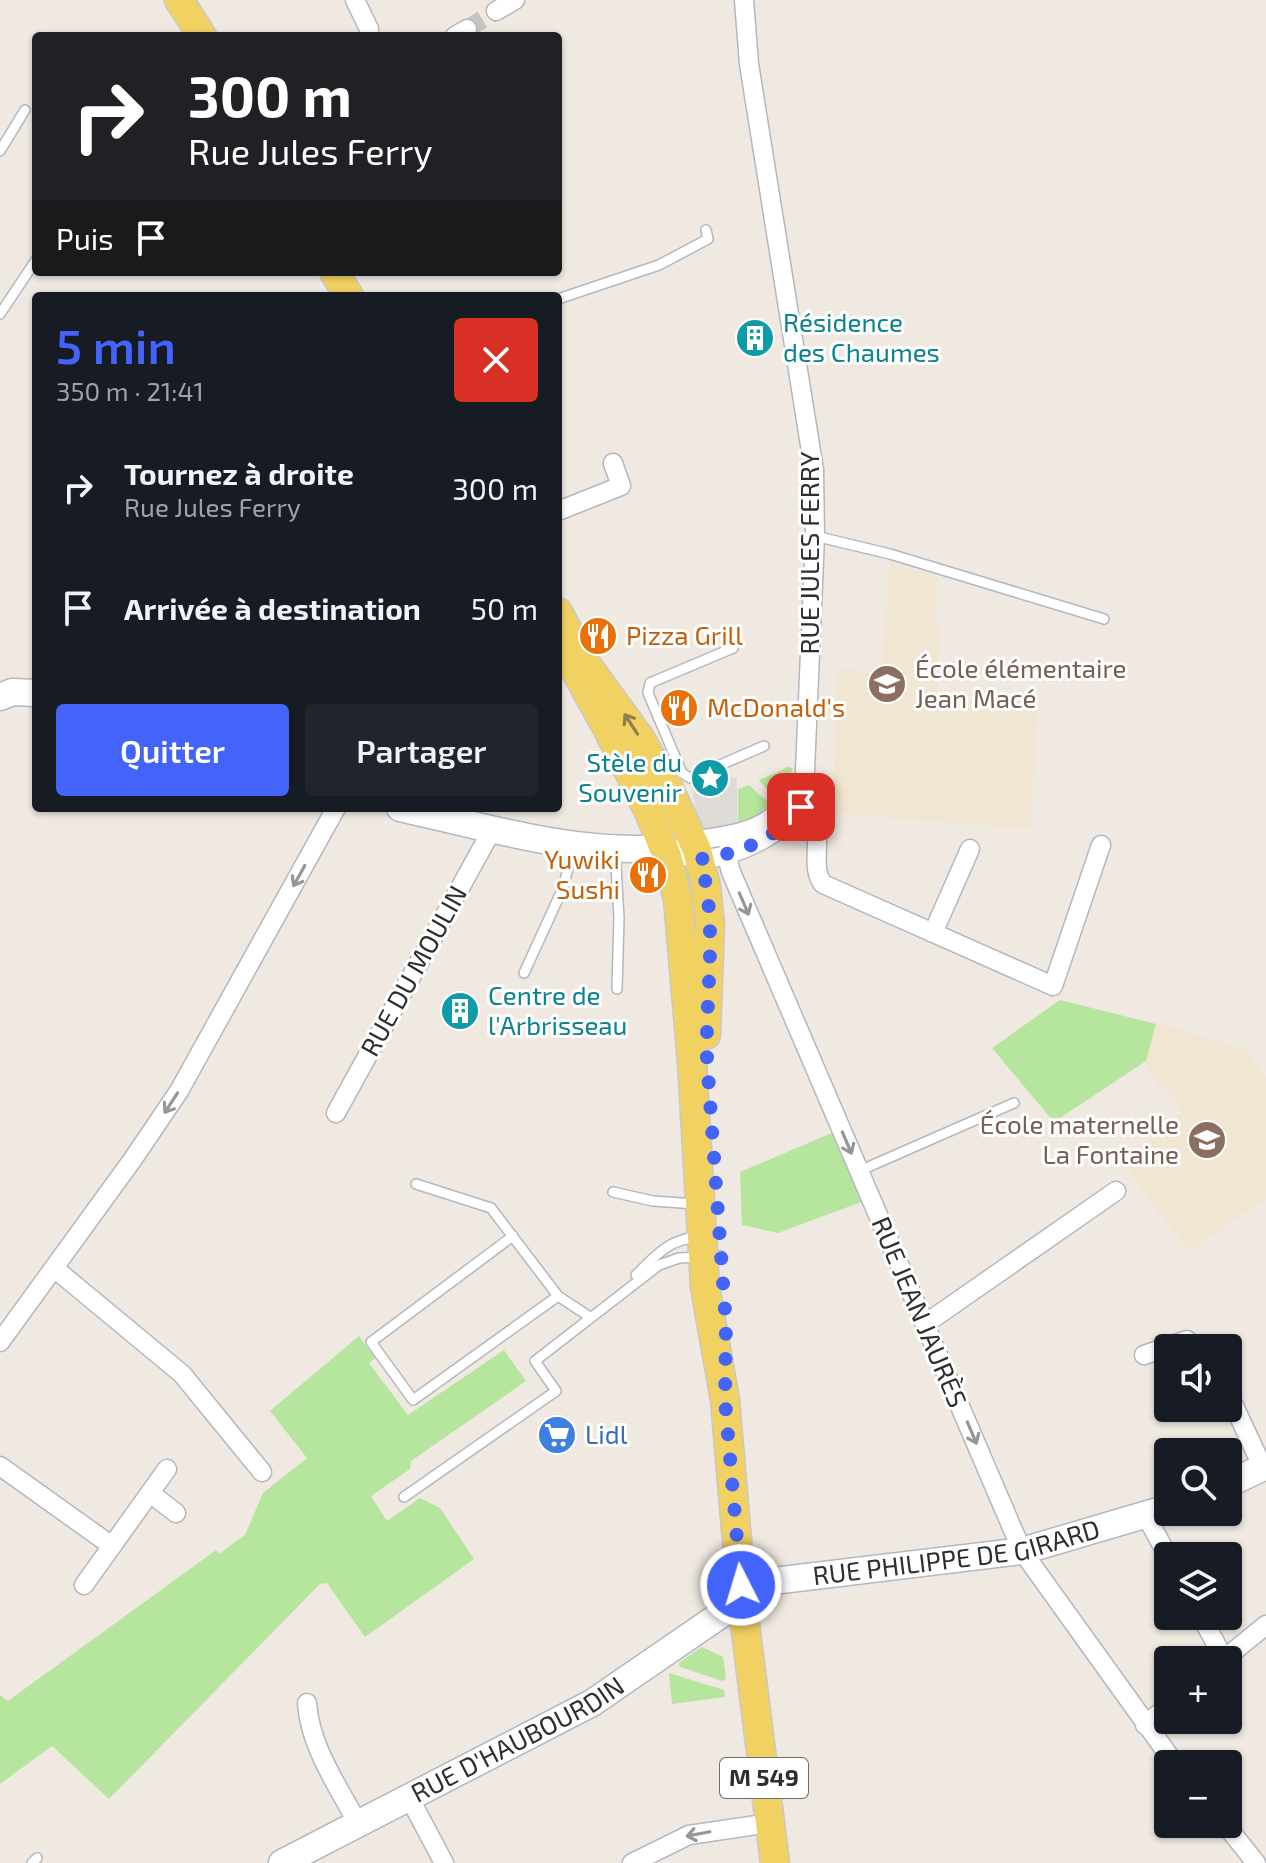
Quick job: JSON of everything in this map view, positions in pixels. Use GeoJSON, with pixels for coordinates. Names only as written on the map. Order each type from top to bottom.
{"type":"FeatureCollection","features":[{"type":"Feature","properties":{"kind":"main road"},"geometry":{"type":"LineString","coordinates":[[158,0],[178,32]]}},
{"type":"Feature","properties":{"kind":"main road"},"geometry":{"type":"LineString","coordinates":[[179,0],[199,32]]}},
{"type":"Feature","properties":{"kind":"main road","name":"M 549"},"geometry":{"type":"LineString","coordinates":[[562,620],[584,661],[640,738],[692,849],[710,924],[706,1036],[711,1245]]}},
{"type":"Feature","properties":{"kind":"main road"},"geometry":{"type":"LineString","coordinates":[[562,646],[607,728],[692,849]]}},
{"type":"Feature","properties":{"kind":"main road"},"geometry":{"type":"LineString","coordinates":[[0,697],[12,692],[32,693]]}},
{"type":"Feature","properties":{"kind":"main road"},"geometry":{"type":"LineString","coordinates":[[419,812],[574,845],[615,849],[692,849]]}},
{"type":"Feature","properties":{"kind":"main road","name":"M 549"},"geometry":{"type":"LineString","coordinates":[[692,849],[676,887],[698,1149],[699,1204],[711,1245],[726,1341],[725,1400],[741,1592],[775,1863]]}},
{"type":"Feature","properties":{"kind":"main road"},"geometry":{"type":"LineString","coordinates":[[1242,1477],[1264,1467]]}},
{"type":"Feature","properties":{"kind":"main road","name":"RUE PHILIPPE DE GIRARD"},"geometry":{"type":"LineString","coordinates":[[741,1592],[1022,1551],[1154,1513]]}},
{"type":"Feature","properties":{"kind":"main road","name":"RUE D'HAUBOURDIN"},"geometry":{"type":"LineString","coordinates":[[282,1863],[592,1703],[741,1592]]}},
{"type":"Feature","properties":{"kind":"street"},"geometry":{"type":"LineString","coordinates":[[355,0],[366,32]]}},
{"type":"Feature","properties":{"kind":"street"},"geometry":{"type":"LineString","coordinates":[[496,11],[515,0]]}},
{"type":"Feature","properties":{"kind":"street","name":"RUE JULES FERRY"},"geometry":{"type":"LineString","coordinates":[[744,0],[749,64],[814,470],[815,536],[804,794],[796,803]]}},
{"type":"Feature","properties":{"kind":"street"},"geometry":{"type":"LineString","coordinates":[[562,509],[621,486],[613,463]]}},
{"type":"Feature","properties":{"kind":"street"},"geometry":{"type":"LineString","coordinates":[[692,849],[766,837],[788,822],[796,803]]}},
{"type":"Feature","properties":{"kind":"street"},"geometry":{"type":"LineString","coordinates":[[692,849],[740,834],[796,803]]}},
{"type":"Feature","properties":{"kind":"street"},"geometry":{"type":"LineString","coordinates":[[796,803],[816,827],[818,874],[823,884],[1053,986],[1101,845]]}},
{"type":"Feature","properties":{"kind":"street"},"geometry":{"type":"LineString","coordinates":[[0,1342],[179,1091],[334,812]]}},
{"type":"Feature","properties":{"kind":"street","name":"RUE DU MOULIN"},"geometry":{"type":"LineString","coordinates":[[336,1113],[493,828]]}},
{"type":"Feature","properties":{"kind":"street"},"geometry":{"type":"LineString","coordinates":[[692,849],[729,845],[740,834]]}},
{"type":"Feature","properties":{"kind":"street","name":"RUE JEAN JAURÈS"},"geometry":{"type":"LineString","coordinates":[[692,849],[731,872],[1022,1551],[1164,1750]]}},
{"type":"Feature","properties":{"kind":"street"},"geometry":{"type":"LineString","coordinates":[[933,933],[970,849]]}},
{"type":"Feature","properties":{"kind":"street"},"geometry":{"type":"LineString","coordinates":[[925,1324],[1116,1191]]}},
{"type":"Feature","properties":{"kind":"street"},"geometry":{"type":"LineString","coordinates":[[54,1268],[176,1367],[262,1472]]}},
{"type":"Feature","properties":{"kind":"street"},"geometry":{"type":"LineString","coordinates":[[1144,1355],[1154,1352]]}},
{"type":"Feature","properties":{"kind":"street"},"geometry":{"type":"LineString","coordinates":[[1242,1422],[1264,1467]]}},
{"type":"Feature","properties":{"kind":"street"},"geometry":{"type":"LineString","coordinates":[[0,1466],[112,1546]]}},
{"type":"Feature","properties":{"kind":"street"},"geometry":{"type":"LineString","coordinates":[[84,1585],[167,1469]]}},
{"type":"Feature","properties":{"kind":"street"},"geometry":{"type":"LineString","coordinates":[[150,1493],[176,1513]]}},
{"type":"Feature","properties":{"kind":"street"},"geometry":{"type":"LineString","coordinates":[[1241,1646],[1266,1625]]}},
{"type":"Feature","properties":{"kind":"street"},"geometry":{"type":"LineString","coordinates":[[307,1703],[312,1735],[358,1824]]}},
{"type":"Feature","properties":{"kind":"street"},"geometry":{"type":"LineString","coordinates":[[1145,1725],[1154,1718]]}},
{"type":"Feature","properties":{"kind":"street"},"geometry":{"type":"LineString","coordinates":[[409,1797],[444,1863]]}},
{"type":"Feature","properties":{"kind":"street"},"geometry":{"type":"LineString","coordinates":[[632,1863],[681,1837],[770,1823]]}},
{"type":"Feature","properties":{"kind":"street"},"geometry":{"type":"LineString","coordinates":[[1236,1838],[1256,1863]]}},
{"type":"Feature","properties":{"kind":"lane"},"geometry":{"type":"LineString","coordinates":[[0,151],[25,110]]}},
{"type":"Feature","properties":{"kind":"lane"},"geometry":{"type":"LineString","coordinates":[[562,298],[659,265],[708,239],[706,230]]}},
{"type":"Feature","properties":{"kind":"lane"},"geometry":{"type":"LineString","coordinates":[[0,314],[32,266]]}},
{"type":"Feature","properties":{"kind":"lane"},"geometry":{"type":"LineString","coordinates":[[815,536],[890,554],[1104,619]]}},
{"type":"Feature","properties":{"kind":"lane"},"geometry":{"type":"LineString","coordinates":[[733,648],[650,683],[648,693],[682,773],[690,778],[764,746]]}},
{"type":"Feature","properties":{"kind":"lane"},"geometry":{"type":"LineString","coordinates":[[524,973],[563,888],[574,845]]}},
{"type":"Feature","properties":{"kind":"lane"},"geometry":{"type":"LineString","coordinates":[[615,849],[619,918],[617,989]]}},
{"type":"Feature","properties":{"kind":"lane"},"geometry":{"type":"LineString","coordinates":[[859,1171],[1014,1103]]}},
{"type":"Feature","properties":{"kind":"lane"},"geometry":{"type":"LineString","coordinates":[[416,1184],[491,1208],[558,1296],[590,1317]]}},
{"type":"Feature","properties":{"kind":"lane"},"geometry":{"type":"LineString","coordinates":[[613,1192],[653,1201],[699,1204]]}},
{"type":"Feature","properties":{"kind":"lane"},"geometry":{"type":"LineString","coordinates":[[513,1236],[371,1342],[413,1400],[558,1296]]}},
{"type":"Feature","properties":{"kind":"lane"},"geometry":{"type":"LineString","coordinates":[[404,1497],[556,1391],[535,1361],[614,1297],[669,1244],[676,1240],[711,1245]]}},
{"type":"Feature","properties":{"kind":"lane"},"geometry":{"type":"LineString","coordinates":[[614,1297],[666,1262],[711,1245]]}},
{"type":"Feature","properties":{"kind":"shaded area","name":"École élémentaire Jean Macé"},"geometry":{"type":"Polygon","coordinates":[[[890,563],[937,576],[934,627],[940,628],[937,696],[1038,702],[1030,829],[832,813],[838,669],[881,672],[890,563]]]}},
{"type":"Feature","properties":{"kind":"shaded area"},"geometry":{"type":"Polygon","coordinates":[[[737,777],[737,828],[708,829],[698,824],[691,785],[707,779],[737,777]]]}},
{"type":"Feature","properties":{"kind":"shaded area","name":"École maternelle La Fontaine"},"geometry":{"type":"Polygon","coordinates":[[[1156,1024],[1248,1051],[1266,1079],[1266,1198],[1191,1250],[1159,1213],[1121,1158],[1182,1112],[1168,1089],[1159,1085],[1145,1066],[1156,1024]]]}},
{"type":"Feature","properties":{"kind":"green space"},"geometry":{"type":"Polygon","coordinates":[[[792,768],[790,785],[777,801],[759,780],[792,768]]]}},
{"type":"Feature","properties":{"kind":"green space"},"geometry":{"type":"Polygon","coordinates":[[[749,785],[769,806],[738,824],[738,789],[749,785]]]}},
{"type":"Feature","properties":{"kind":"green space"},"geometry":{"type":"Polygon","coordinates":[[[1060,1000],[1156,1024],[1146,1061],[1054,1122],[992,1048],[1060,1000]]]}},
{"type":"Feature","properties":{"kind":"green space"},"geometry":{"type":"Polygon","coordinates":[[[834,1132],[864,1201],[778,1233],[742,1225],[740,1172],[834,1132]]]}},
{"type":"Feature","properties":{"kind":"green space"},"geometry":{"type":"Polygon","coordinates":[[[359,1336],[375,1358],[369,1363],[408,1415],[504,1350],[526,1381],[411,1461],[410,1469],[371,1496],[387,1521],[420,1498],[440,1508],[474,1559],[365,1637],[327,1583],[320,1584],[109,1799],[52,1746],[0,1784],[0,1695],[8,1701],[216,1550],[219,1554],[245,1535],[263,1493],[307,1458],[270,1411],[359,1336]]]}},
{"type":"Feature","properties":{"kind":"green space"},"geometry":{"type":"Polygon","coordinates":[[[702,1647],[723,1657],[726,1679],[722,1681],[680,1667],[679,1663],[702,1647]]]}},
{"type":"Feature","properties":{"kind":"green space"},"geometry":{"type":"Polygon","coordinates":[[[669,1673],[724,1690],[725,1697],[672,1704],[669,1673]]]}},
{"type":"Feature","properties":{"kind":"tunnel"},"geometry":{"type":"LineString","coordinates":[[467,29],[496,11]]}},
{"type":"Feature","properties":{"kind":"place","name":"Résidence des Chaumes"},"geometry":{"type":"Point","coordinates":[755,338]}},
{"type":"Feature","properties":{"kind":"place","name":"Pizza Grill"},"geometry":{"type":"Point","coordinates":[598,636]}},
{"type":"Feature","properties":{"kind":"place","name":"École élémentaire Jean Macé"},"geometry":{"type":"Point","coordinates":[887,684]}},
{"type":"Feature","properties":{"kind":"place","name":"McDonald's"},"geometry":{"type":"Point","coordinates":[679,708]}},
{"type":"Feature","properties":{"kind":"place","name":"Stèle du Souvenir"},"geometry":{"type":"Point","coordinates":[710,778]}},
{"type":"Feature","properties":{"kind":"place","name":"Yuwiki Sushi"},"geometry":{"type":"Point","coordinates":[648,875]}},
{"type":"Feature","properties":{"kind":"place","name":"Centre de l'Arbrisseau"},"geometry":{"type":"Point","coordinates":[460,1011]}},
{"type":"Feature","properties":{"kind":"place","name":"École maternelle La Fontaine"},"geometry":{"type":"Point","coordinates":[1207,1140]}},
{"type":"Feature","properties":{"kind":"place","name":"Lidl"},"geometry":{"type":"Point","coordinates":[557,1435]}},
{"type":"Feature","properties":{"kind":"route"},"geometry":{"type":"LineString","coordinates":[[741,1585],[725,1400],[726,1325],[707,1059],[710,924],[700,859],[727,855],[749,846],[788,822],[801,807]]}}]}
